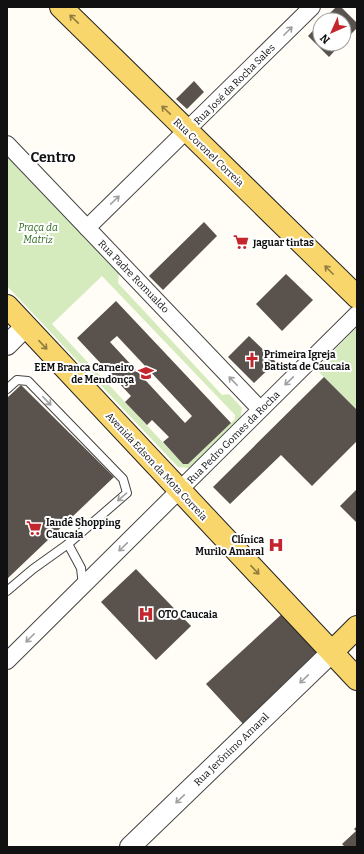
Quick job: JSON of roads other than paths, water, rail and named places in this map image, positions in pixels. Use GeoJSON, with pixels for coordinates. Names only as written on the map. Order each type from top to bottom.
{"type":"FeatureCollection","features":[{"type":"Feature","properties":{"kind":"main road","name":"Rua Coronel Correia"},"geometry":{"type":"LineString","coordinates":[[61,7],[357,297]]}},
{"type":"Feature","properties":{"kind":"main road","name":"Avenida Edson da Mota Correia"},"geometry":{"type":"LineString","coordinates":[[7,306],[357,679]]}},
{"type":"Feature","properties":{"kind":"main road"},"geometry":{"type":"LineString","coordinates":[[332,652],[357,627]]}},
{"type":"Feature","properties":{"kind":"street","name":"Rua José da Rocha Sales"},"geometry":{"type":"LineString","coordinates":[[87,228],[312,7]]}},
{"type":"Feature","properties":{"kind":"street","name":"Rua Padre Romualdo"},"geometry":{"type":"LineString","coordinates":[[7,144],[260,409]]}},
{"type":"Feature","properties":{"kind":"street","name":"Rua Pedro Gomes da Rocha"},"geometry":{"type":"LineString","coordinates":[[7,660],[357,314]]}},
{"type":"Feature","properties":{"kind":"street"},"geometry":{"type":"LineString","coordinates":[[7,346],[26,326]]}},
{"type":"Feature","properties":{"kind":"street","name":"Rua Jerônimo Amaral"},"geometry":{"type":"LineString","coordinates":[[130,847],[332,652]]}},
{"type":"Feature","properties":{"kind":"lane"},"geometry":{"type":"LineString","coordinates":[[7,389],[17,380],[28,381],[123,479],[127,492],[68,544],[33,569],[7,591]]}},
{"type":"Feature","properties":{"kind":"lane"},"geometry":{"type":"LineString","coordinates":[[68,544],[81,568],[83,586]]}},
{"type":"Feature","properties":{"kind":"place","name":"Jaguar tintas"},"geometry":{"type":"Point","coordinates":[241,242]}},
{"type":"Feature","properties":{"kind":"place","name":"Primeira Igreja Batista de Caucaia"},"geometry":{"type":"Point","coordinates":[252,360]}},
{"type":"Feature","properties":{"kind":"place","name":"EEM Branca Carneiro de Mendonça"},"geometry":{"type":"Point","coordinates":[146,373]}},
{"type":"Feature","properties":{"kind":"place","name":"Iandê Shopping Caucaia"},"geometry":{"type":"Point","coordinates":[34,528]}},
{"type":"Feature","properties":{"kind":"place","name":"Clínica Murilo Amaral"},"geometry":{"type":"Point","coordinates":[276,545]}},
{"type":"Feature","properties":{"kind":"place","name":"OTO Caucaia"},"geometry":{"type":"Point","coordinates":[146,614]}},
{"type":"Feature","properties":{"kind":"district","name":"Centro"},"geometry":{"type":"Point","coordinates":[53,157]}},
{"type":"Feature","properties":{"kind":"park label","name":"Praça da Matriz"},"geometry":{"type":"Point","coordinates":[38,232]}}]}
